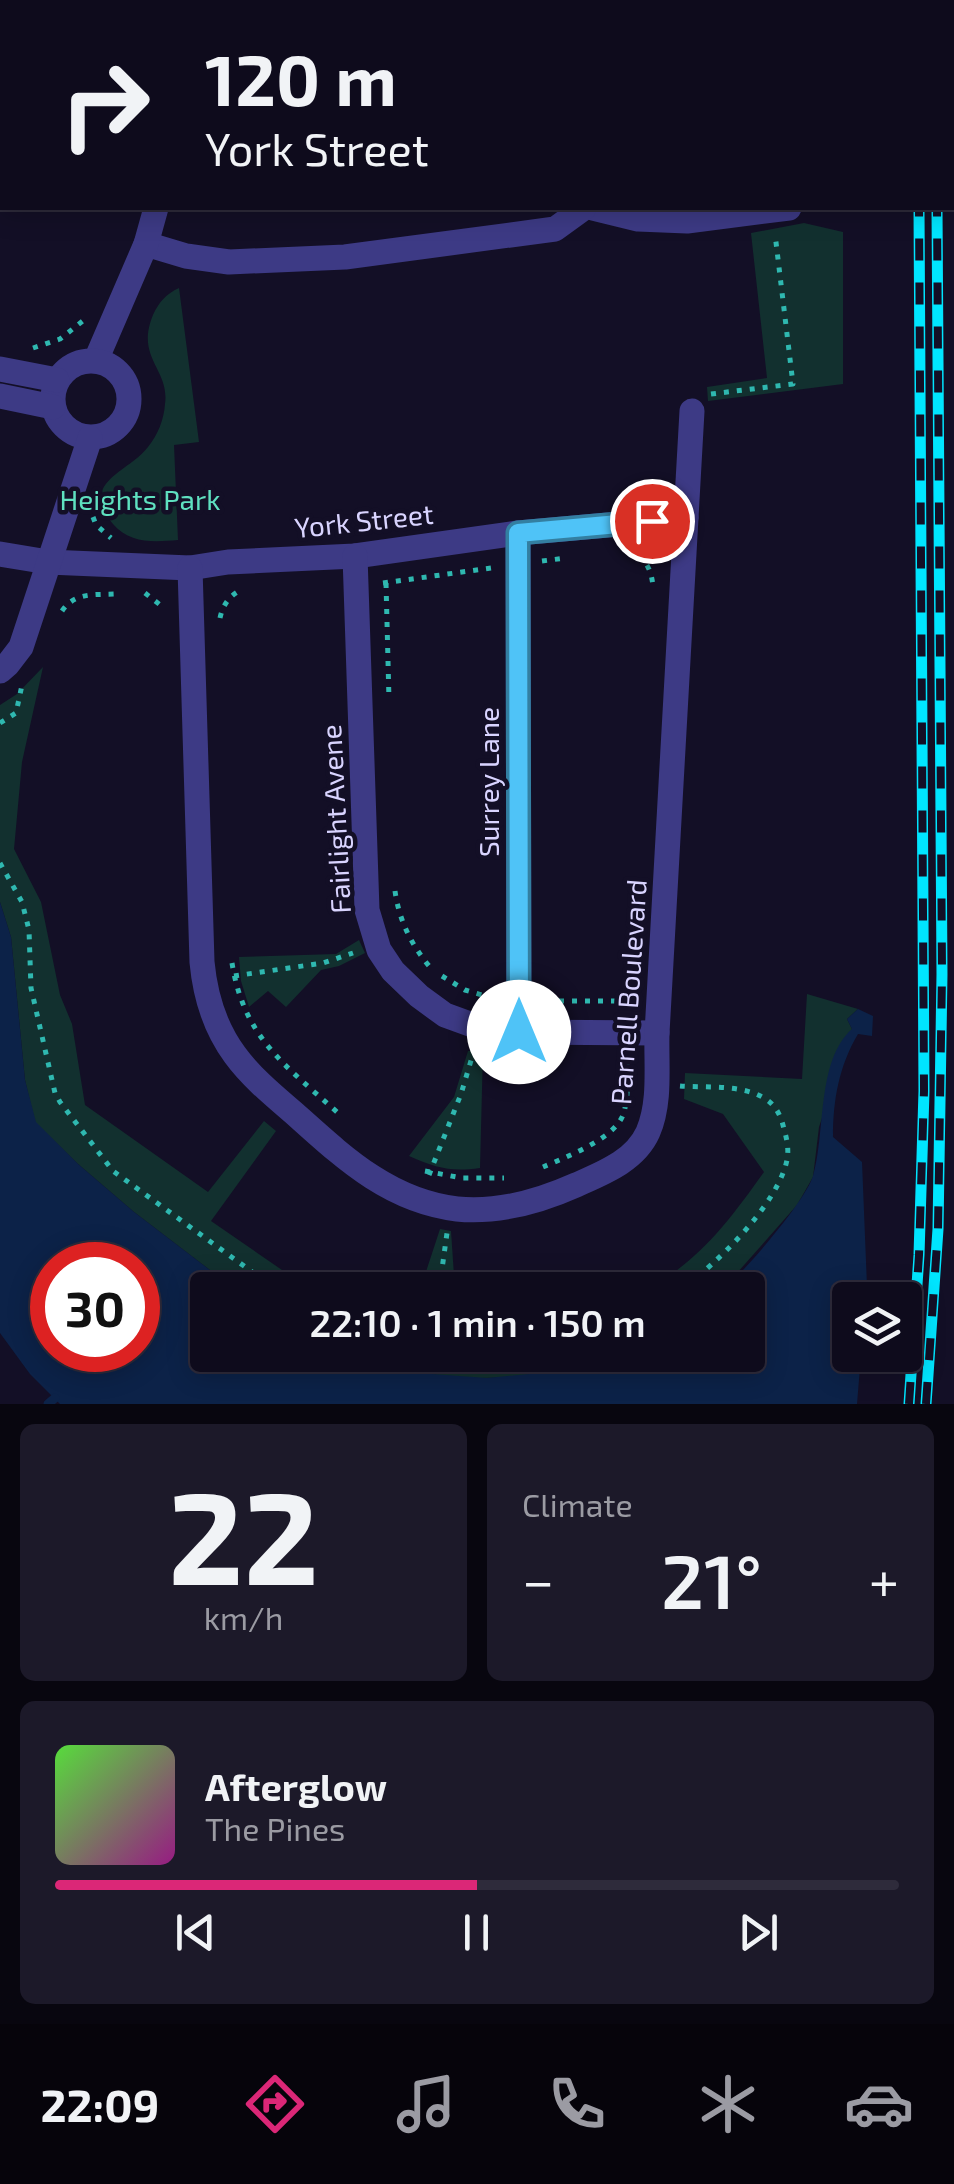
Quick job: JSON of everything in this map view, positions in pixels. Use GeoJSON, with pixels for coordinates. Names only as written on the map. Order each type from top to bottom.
{"type":"FeatureCollection","features":[{"type":"Feature","properties":{"kind":"street"},"geometry":{"type":"LineString","coordinates":[[96,360],[146,244],[155,210]]}},
{"type":"Feature","properties":{"kind":"street"},"geometry":{"type":"LineString","coordinates":[[146,244],[186,256],[229,262],[345,257],[555,229],[581,210]]}},
{"type":"Feature","properties":{"kind":"street"},"geometry":{"type":"LineString","coordinates":[[601,210],[638,218],[687,221],[781,214]]}},
{"type":"Feature","properties":{"kind":"street"},"geometry":{"type":"LineString","coordinates":[[8,359],[56,380]]}},
{"type":"Feature","properties":{"kind":"street"},"geometry":{"type":"LineString","coordinates":[[80,361],[108,364],[126,382],[128,408],[123,420],[114,430],[90,438],[66,428],[53,407],[56,380],[80,361]]}},
{"type":"Feature","properties":{"kind":"street"},"geometry":{"type":"LineString","coordinates":[[0,396],[53,407]]}},
{"type":"Feature","properties":{"kind":"street","name":"Parnell Boulevard"},"geometry":{"type":"LineString","coordinates":[[190,568],[202,962],[204,990],[218,1024],[234,1054],[255,1077],[358,1170],[384,1186],[450,1207],[488,1210],[517,1206],[574,1186],[632,1155],[648,1133],[656,1102],[692,411]]}},
{"type":"Feature","properties":{"kind":"street"},"geometry":{"type":"LineString","coordinates":[[0,670],[21,646],[90,438]]}},
{"type":"Feature","properties":{"kind":"street","name":"York Street"},"geometry":{"type":"LineString","coordinates":[[0,554],[48,562],[190,568],[228,562],[354,556],[518,533],[686,518]]}},
{"type":"Feature","properties":{"kind":"street","name":"Surrey Lane"},"geometry":{"type":"LineString","coordinates":[[518,533],[519,1032]]}},
{"type":"Feature","properties":{"kind":"street","name":"Fairlight Avene"},"geometry":{"type":"LineString","coordinates":[[354,556],[368,910],[379,950],[392,971],[445,1014],[478,1027],[519,1032],[657,1034]]}},
{"type":"Feature","properties":{"kind":"path"},"geometry":{"type":"LineString","coordinates":[[692,411],[693,396],[794,384],[781,214]]}},
{"type":"Feature","properties":{"kind":"path"},"geometry":{"type":"LineString","coordinates":[[8,359],[60,338],[92,309]]}},
{"type":"Feature","properties":{"kind":"path"},"geometry":{"type":"LineString","coordinates":[[91,509],[96,525],[116,540]]}},
{"type":"Feature","properties":{"kind":"path"},"geometry":{"type":"LineString","coordinates":[[619,550],[638,555],[646,563],[652,574],[654,598]]}},
{"type":"Feature","properties":{"kind":"path"},"geometry":{"type":"LineString","coordinates":[[368,584],[569,558]]}},
{"type":"Feature","properties":{"kind":"path"},"geometry":{"type":"LineString","coordinates":[[386,583],[390,700]]}},
{"type":"Feature","properties":{"kind":"path"},"geometry":{"type":"LineString","coordinates":[[220,627],[222,608],[228,600],[234,593],[251,588]]}},
{"type":"Feature","properties":{"kind":"path"},"geometry":{"type":"LineString","coordinates":[[134,593],[144,592],[162,605],[168,615]]}},
{"type":"Feature","properties":{"kind":"path"},"geometry":{"type":"LineString","coordinates":[[59,616],[69,601],[78,596],[123,594]]}},
{"type":"Feature","properties":{"kind":"path"},"geometry":{"type":"LineString","coordinates":[[0,722],[16,713],[22,683],[30,675]]}},
{"type":"Feature","properties":{"kind":"path"},"geometry":{"type":"LineString","coordinates":[[0,862],[22,902],[29,930],[31,988],[60,1102],[113,1171],[252,1272]]}},
{"type":"Feature","properties":{"kind":"path"},"geometry":{"type":"LineString","coordinates":[[395,874],[402,922],[414,945],[431,968],[464,990],[498,1000],[631,1001]]}},
{"type":"Feature","properties":{"kind":"path"},"geometry":{"type":"LineString","coordinates":[[234,976],[323,963],[357,951]]}},
{"type":"Feature","properties":{"kind":"path"},"geometry":{"type":"LineString","coordinates":[[232,961],[245,1013],[262,1042],[349,1123]]}},
{"type":"Feature","properties":{"kind":"path"},"geometry":{"type":"LineString","coordinates":[[537,1169],[600,1139],[617,1125],[624,1106],[628,1046]]}},
{"type":"Feature","properties":{"kind":"path"},"geometry":{"type":"LineString","coordinates":[[425,1188],[473,1052]]}},
{"type":"Feature","properties":{"kind":"path"},"geometry":{"type":"LineString","coordinates":[[669,1086],[728,1089],[768,1100],[780,1114],[789,1155],[782,1178],[758,1214],[701,1272]]}},
{"type":"Feature","properties":{"kind":"path"},"geometry":{"type":"LineString","coordinates":[[414,1167],[462,1178],[508,1177]]}},
{"type":"Feature","properties":{"kind":"path"},"geometry":{"type":"LineString","coordinates":[[442,1272],[450,1207]]}},
{"type":"Feature","properties":{"kind":"green space"},"geometry":{"type":"Polygon","coordinates":[[[804,223],[843,232],[843,384],[708,401],[707,387],[767,378],[751,233],[804,223]]]}},
{"type":"Feature","properties":{"kind":"green space","name":"Heights Park"},"geometry":{"type":"Polygon","coordinates":[[[179,288],[199,442],[174,445],[178,540],[143,540],[127,535],[113,524],[101,498],[110,479],[148,447],[160,427],[165,392],[150,353],[149,330],[160,302],[179,288]]]}},
{"type":"Feature","properties":{"kind":"green space"},"geometry":{"type":"Polygon","coordinates":[[[43,667],[22,762],[14,849],[41,902],[60,995],[72,1024],[85,1105],[208,1192],[264,1121],[276,1131],[211,1221],[285,1272],[212,1272],[134,1212],[35,1122],[25,1080],[11,937],[0,902],[0,705],[17,694],[43,667]]]}},
{"type":"Feature","properties":{"kind":"green space"},"geometry":{"type":"Polygon","coordinates":[[[359,940],[365,953],[321,970],[286,1007],[268,991],[249,1007],[239,957],[336,954],[359,940]]]}},
{"type":"Feature","properties":{"kind":"green space"},"geometry":{"type":"Polygon","coordinates":[[[807,994],[858,1009],[847,1019],[852,1029],[819,1127],[813,1177],[797,1205],[738,1272],[674,1272],[712,1238],[764,1172],[723,1114],[684,1099],[685,1073],[802,1079],[807,994]]]}},
{"type":"Feature","properties":{"kind":"green space"},"geometry":{"type":"Polygon","coordinates":[[[483,1050],[480,1168],[444,1168],[409,1156],[454,1097],[468,1051],[483,1050]]]}},
{"type":"Feature","properties":{"kind":"green space"},"geometry":{"type":"Polygon","coordinates":[[[440,1229],[451,1231],[454,1272],[426,1272],[440,1229]]]}},
{"type":"Feature","properties":{"kind":"green space"},"geometry":{"type":"Polygon","coordinates":[[[414,1372],[549,1372],[489,1378],[414,1372]]]}},
{"type":"Feature","properties":{"kind":"water"},"geometry":{"type":"Polygon","coordinates":[[[0,902],[11,937],[25,1080],[36,1122],[134,1212],[212,1272],[190,1272],[190,1372],[414,1372],[487,1378],[551,1372],[765,1372],[765,1272],[741,1272],[799,1202],[813,1176],[827,1078],[841,1043],[852,1029],[847,1019],[858,1009],[873,1016],[872,1036],[858,1034],[846,1058],[833,1123],[833,1137],[862,1162],[867,1282],[832,1282],[832,1372],[860,1372],[857,1404],[60,1404],[30,1374],[0,1333],[0,902]]]}},
{"type":"Feature","properties":{"kind":"waterway"},"geometry":{"type":"LineString","coordinates":[[48,1404],[55,1398]]}},
{"type":"Feature","properties":{"kind":"railway"},"geometry":{"type":"LineString","coordinates":[[909,1404],[924,1091],[919,210]]}},
{"type":"Feature","properties":{"kind":"railway"},"geometry":{"type":"LineString","coordinates":[[926,1404],[938,1229],[942,974],[937,210]]}},
{"type":"Feature","properties":{"kind":"route"},"geometry":{"type":"LineString","coordinates":[[519,1032],[518,533],[652,521]]}}]}
